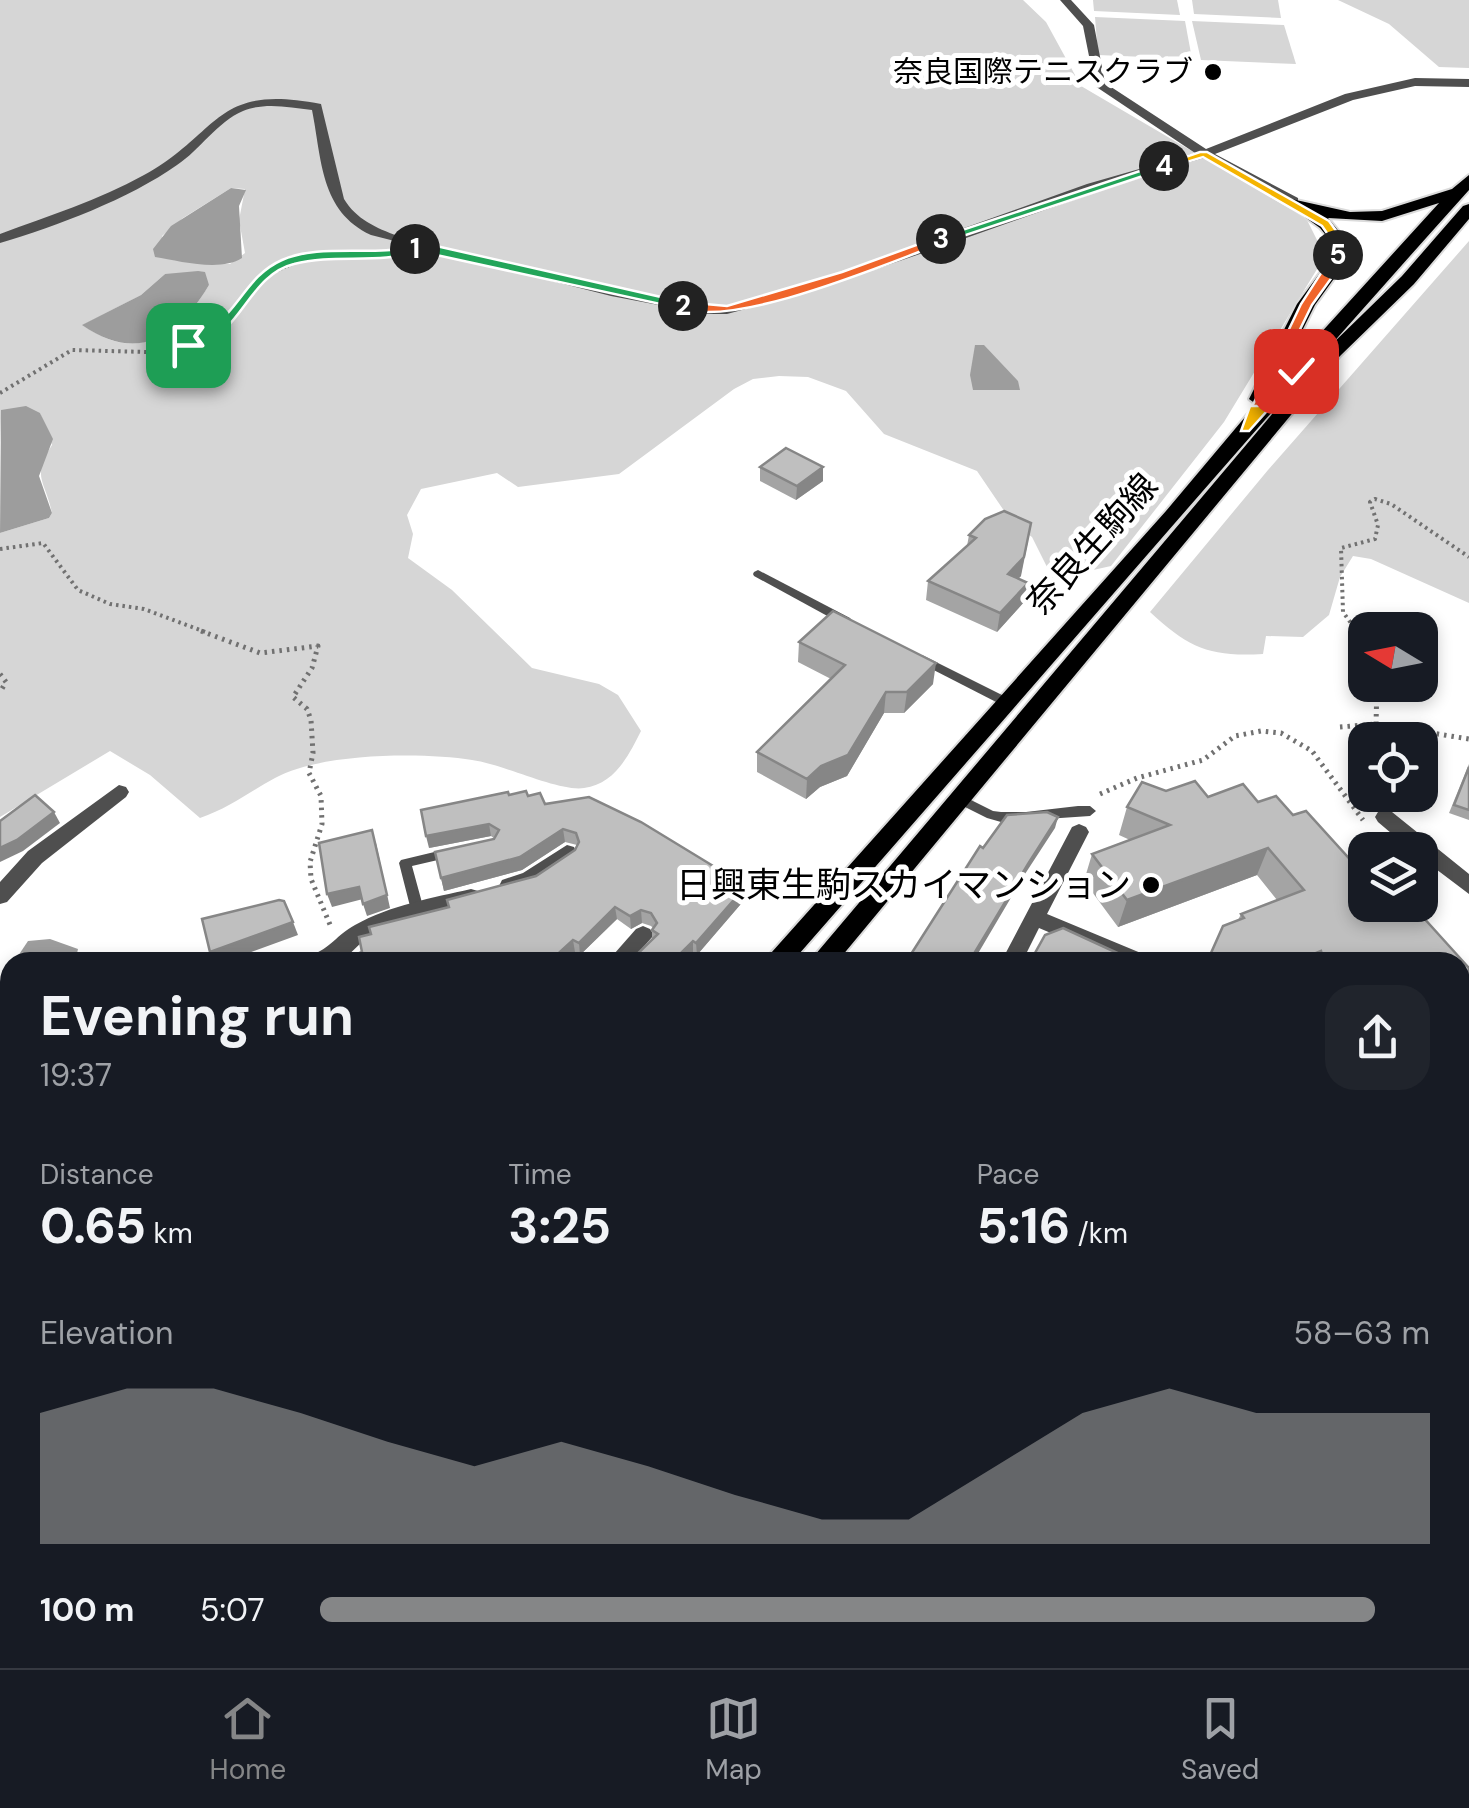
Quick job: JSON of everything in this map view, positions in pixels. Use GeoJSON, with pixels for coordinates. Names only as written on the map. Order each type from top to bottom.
{"type":"FeatureCollection","features":[{"type":"Feature","properties":{"kind":"main road"},"geometry":{"type":"LineString","coordinates":[[1293,202],[1349,219],[1368,220],[1388,218],[1466,192]]}},
{"type":"Feature","properties":{"kind":"main road","name":"奈良生駒線"},"geometry":{"type":"LineString","coordinates":[[785,952],[1004,701],[1173,516],[1245,428],[1466,192]]}},
{"type":"Feature","properties":{"kind":"main road","name":"奈良生駒線"},"geometry":{"type":"LineString","coordinates":[[831,952],[1334,352],[1408,280],[1466,192]]}},
{"type":"Feature","properties":{"kind":"main road"},"geometry":{"type":"LineString","coordinates":[[1245,428],[1306,304],[1337,262],[1336,239],[1326,224],[1293,202]]}},
{"type":"Feature","properties":{"kind":"street"},"geometry":{"type":"LineString","coordinates":[[1066,0],[1088,25],[1099,84],[1204,154],[1293,202]]}},
{"type":"Feature","properties":{"kind":"street"},"geometry":{"type":"LineString","coordinates":[[0,239],[152,176],[185,153],[222,115],[277,99],[317,107],[336,200],[343,212],[368,230],[611,292],[706,310],[727,310],[846,275],[1074,194],[1204,154],[1348,97],[1414,82],[1469,83]]}},
{"type":"Feature","properties":{"kind":"street"},"geometry":{"type":"LineString","coordinates":[[0,896],[35,857],[119,792]]}},
{"type":"Feature","properties":{"kind":"street"},"geometry":{"type":"LineString","coordinates":[[1385,817],[1469,886]]}},
{"type":"Feature","properties":{"kind":"street"},"geometry":{"type":"LineString","coordinates":[[1017,952],[1079,832]]}},
{"type":"Feature","properties":{"kind":"street"},"geometry":{"type":"LineString","coordinates":[[340,952],[358,932],[418,910],[530,878],[567,852]]}},
{"type":"Feature","properties":{"kind":"street"},"geometry":{"type":"LineString","coordinates":[[1036,918],[1116,952]]}},
{"type":"Feature","properties":{"kind":"street"},"geometry":{"type":"LineString","coordinates":[[626,952],[643,934]]}},
{"type":"Feature","properties":{"kind":"lane"},"geometry":{"type":"LineString","coordinates":[[758,574],[853,624]]}},
{"type":"Feature","properties":{"kind":"lane"},"geometry":{"type":"LineString","coordinates":[[904,650],[1004,701]]}},
{"type":"Feature","properties":{"kind":"lane"},"geometry":{"type":"LineString","coordinates":[[961,800],[1006,817],[1090,812]]}},
{"type":"Feature","properties":{"kind":"lane"},"geometry":{"type":"LineString","coordinates":[[418,910],[405,863],[475,848]]}},
{"type":"Feature","properties":{"kind":"path"},"geometry":{"type":"LineString","coordinates":[[0,394],[12,390],[53,358],[74,349],[148,352],[188,345],[208,336],[220,328],[258,280],[288,261],[372,252]]}},
{"type":"Feature","properties":{"kind":"path"},"geometry":{"type":"LineString","coordinates":[[1348,619],[1343,612],[1341,548],[1375,539],[1378,525],[1370,502],[1374,499],[1391,504],[1469,558]]}},
{"type":"Feature","properties":{"kind":"path"},"geometry":{"type":"LineString","coordinates":[[0,549],[42,543],[78,590],[110,604],[144,609],[260,654],[272,656],[296,646],[318,646],[312,668],[293,697],[308,709],[312,720],[310,774],[321,796],[322,824],[310,862],[311,879],[328,923],[346,946]]}},
{"type":"Feature","properties":{"kind":"path"},"geometry":{"type":"LineString","coordinates":[[0,674],[6,682],[0,692]]}},
{"type":"Feature","properties":{"kind":"path"},"geometry":{"type":"LineString","coordinates":[[1340,727],[1348,726]]}},
{"type":"Feature","properties":{"kind":"path"},"geometry":{"type":"LineString","coordinates":[[1090,812],[1098,795],[1109,789],[1218,754],[1236,734],[1261,728],[1288,732],[1311,750],[1343,788],[1358,818],[1374,822],[1385,817]]}},
{"type":"Feature","properties":{"kind":"path"},"geometry":{"type":"LineString","coordinates":[[1438,733],[1469,738]]}},
{"type":"Feature","properties":{"kind":"shaded area"},"geometry":{"type":"Polygon","coordinates":[[[0,0],[1023,0],[1046,22],[1081,86],[1306,218],[1325,256],[1224,422],[1111,566],[1053,579],[1032,537],[1013,524],[977,471],[884,434],[846,391],[808,377],[753,379],[619,474],[518,487],[497,473],[421,489],[407,515],[413,534],[408,558],[452,590],[532,668],[599,684],[618,695],[641,731],[612,775],[584,788],[560,786],[472,760],[426,756],[344,759],[294,770],[200,818],[150,775],[110,751],[0,817],[0,533],[49,518],[52,513],[41,472],[52,445],[40,413],[1,418],[0,443],[0,0]],[[231,188],[162,236],[173,260],[230,264],[245,253],[239,220],[245,189],[231,188]],[[165,274],[141,295],[83,325],[121,343],[155,339],[170,330],[209,285],[165,274]]]}},
{"type":"Feature","properties":{"kind":"shaded area"},"geometry":{"type":"Polygon","coordinates":[[[1093,0],[1177,0],[1180,15],[1094,11],[1093,0]]]}},
{"type":"Feature","properties":{"kind":"shaded area"},"geometry":{"type":"Polygon","coordinates":[[[1192,0],[1278,0],[1281,18],[1194,14],[1192,0]]]}},
{"type":"Feature","properties":{"kind":"shaded area"},"geometry":{"type":"Polygon","coordinates":[[[1338,0],[1469,0],[1469,68],[1439,67],[1389,24],[1338,0]]]}},
{"type":"Feature","properties":{"kind":"shaded area"},"geometry":{"type":"Polygon","coordinates":[[[1095,17],[1185,21],[1192,59],[1098,55],[1095,17]]]}},
{"type":"Feature","properties":{"kind":"shaded area"},"geometry":{"type":"Polygon","coordinates":[[[1192,21],[1284,25],[1296,64],[1201,60],[1192,21]]]}},
{"type":"Feature","properties":{"kind":"shaded area"},"geometry":{"type":"Polygon","coordinates":[[[231,188],[246,190],[239,206],[242,258],[212,265],[155,257],[153,249],[171,226],[231,188]]]}},
{"type":"Feature","properties":{"kind":"shaded area"},"geometry":{"type":"Polygon","coordinates":[[[1469,241],[1469,603],[1371,559],[1353,556],[1340,577],[1329,615],[1303,637],[1266,636],[1263,654],[1244,655],[1201,648],[1177,634],[1150,612],[1268,470],[1469,241]]]}},
{"type":"Feature","properties":{"kind":"shaded area"},"geometry":{"type":"Polygon","coordinates":[[[205,272],[209,285],[184,319],[155,339],[121,343],[82,325],[141,295],[165,274],[205,272]]]}},
{"type":"Feature","properties":{"kind":"shaded area"},"geometry":{"type":"Polygon","coordinates":[[[975,345],[984,345],[1018,381],[1020,390],[973,390],[970,375],[975,345]]]}},
{"type":"Feature","properties":{"kind":"shaded area"},"geometry":{"type":"Polygon","coordinates":[[[26,406],[40,413],[53,439],[39,476],[52,513],[49,518],[0,533],[1,410],[26,406]]]}},
{"type":"Feature","properties":{"kind":"shaded area"},"geometry":{"type":"Polygon","coordinates":[[[50,939],[78,949],[21,952],[28,941],[50,939]]]}},
{"type":"Feature","properties":{"kind":"building"},"geometry":{"type":"Polygon","coordinates":[[[786,448],[823,467],[797,486],[760,467],[786,448]]]}},
{"type":"Feature","properties":{"kind":"building"},"geometry":{"type":"Polygon","coordinates":[[[1004,511],[1031,523],[1024,557],[1008,574],[1028,583],[1000,613],[928,581],[976,538],[969,535],[985,519],[1004,511]]]}},
{"type":"Feature","properties":{"kind":"building"},"geometry":{"type":"Polygon","coordinates":[[[833,611],[936,663],[907,692],[886,692],[848,755],[821,766],[807,779],[757,752],[845,665],[799,642],[833,611]]]}},
{"type":"Feature","properties":{"kind":"building"},"geometry":{"type":"Polygon","coordinates":[[[1469,767],[1469,810],[1454,805],[1469,767]]]}},
{"type":"Feature","properties":{"kind":"building"},"geometry":{"type":"Polygon","coordinates":[[[1195,781],[1208,797],[1243,784],[1258,802],[1276,796],[1293,815],[1306,811],[1348,857],[1348,922],[1427,922],[1455,952],[1211,952],[1223,926],[1244,918],[1241,914],[1304,890],[1268,848],[1127,900],[1092,854],[1170,825],[1127,807],[1142,782],[1166,791],[1195,781]]]}},
{"type":"Feature","properties":{"kind":"building"},"geometry":{"type":"Polygon","coordinates":[[[508,792],[540,793],[545,804],[589,797],[641,822],[746,886],[696,943],[693,941],[682,952],[639,952],[658,934],[652,930],[657,923],[651,913],[641,910],[630,916],[615,907],[579,943],[573,940],[560,952],[362,952],[359,937],[371,934],[369,927],[449,907],[447,900],[536,876],[575,850],[579,842],[576,833],[563,829],[520,857],[441,878],[435,852],[494,839],[499,830],[489,824],[426,836],[421,810],[508,792]]]}},
{"type":"Feature","properties":{"kind":"building"},"geometry":{"type":"Polygon","coordinates":[[[35,795],[54,812],[0,848],[0,821],[35,795]]]}},
{"type":"Feature","properties":{"kind":"building"},"geometry":{"type":"Polygon","coordinates":[[[1047,812],[1058,817],[975,952],[912,952],[980,846],[983,848],[1007,815],[1047,812]]]}},
{"type":"Feature","properties":{"kind":"building"},"geometry":{"type":"Polygon","coordinates":[[[372,830],[387,895],[363,904],[359,887],[327,894],[319,843],[372,830]]]}},
{"type":"Feature","properties":{"kind":"building"},"geometry":{"type":"Polygon","coordinates":[[[284,901],[293,922],[210,952],[202,919],[284,901]]]}},
{"type":"Feature","properties":{"kind":"building"},"geometry":{"type":"Polygon","coordinates":[[[1063,928],[1115,952],[1036,952],[1045,935],[1063,928]]]}},
{"type":"Feature","properties":{"kind":"place","name":"奈良国際テニスクラブ"},"geometry":{"type":"Point","coordinates":[1213,72]}},
{"type":"Feature","properties":{"kind":"place","name":"日興東生駒スカイマンション"},"geometry":{"type":"Point","coordinates":[1151,885]}},
{"type":"Feature","properties":{"kind":"route"},"geometry":{"type":"LineString","coordinates":[[188,345],[220,328],[258,280],[288,261],[356,253],[400,254],[423,246],[611,292],[706,310],[727,310],[846,275],[1092,188],[1204,154],[1293,202],[1326,224],[1336,239],[1337,262],[1306,304],[1245,428],[1296,371]]}}]}
